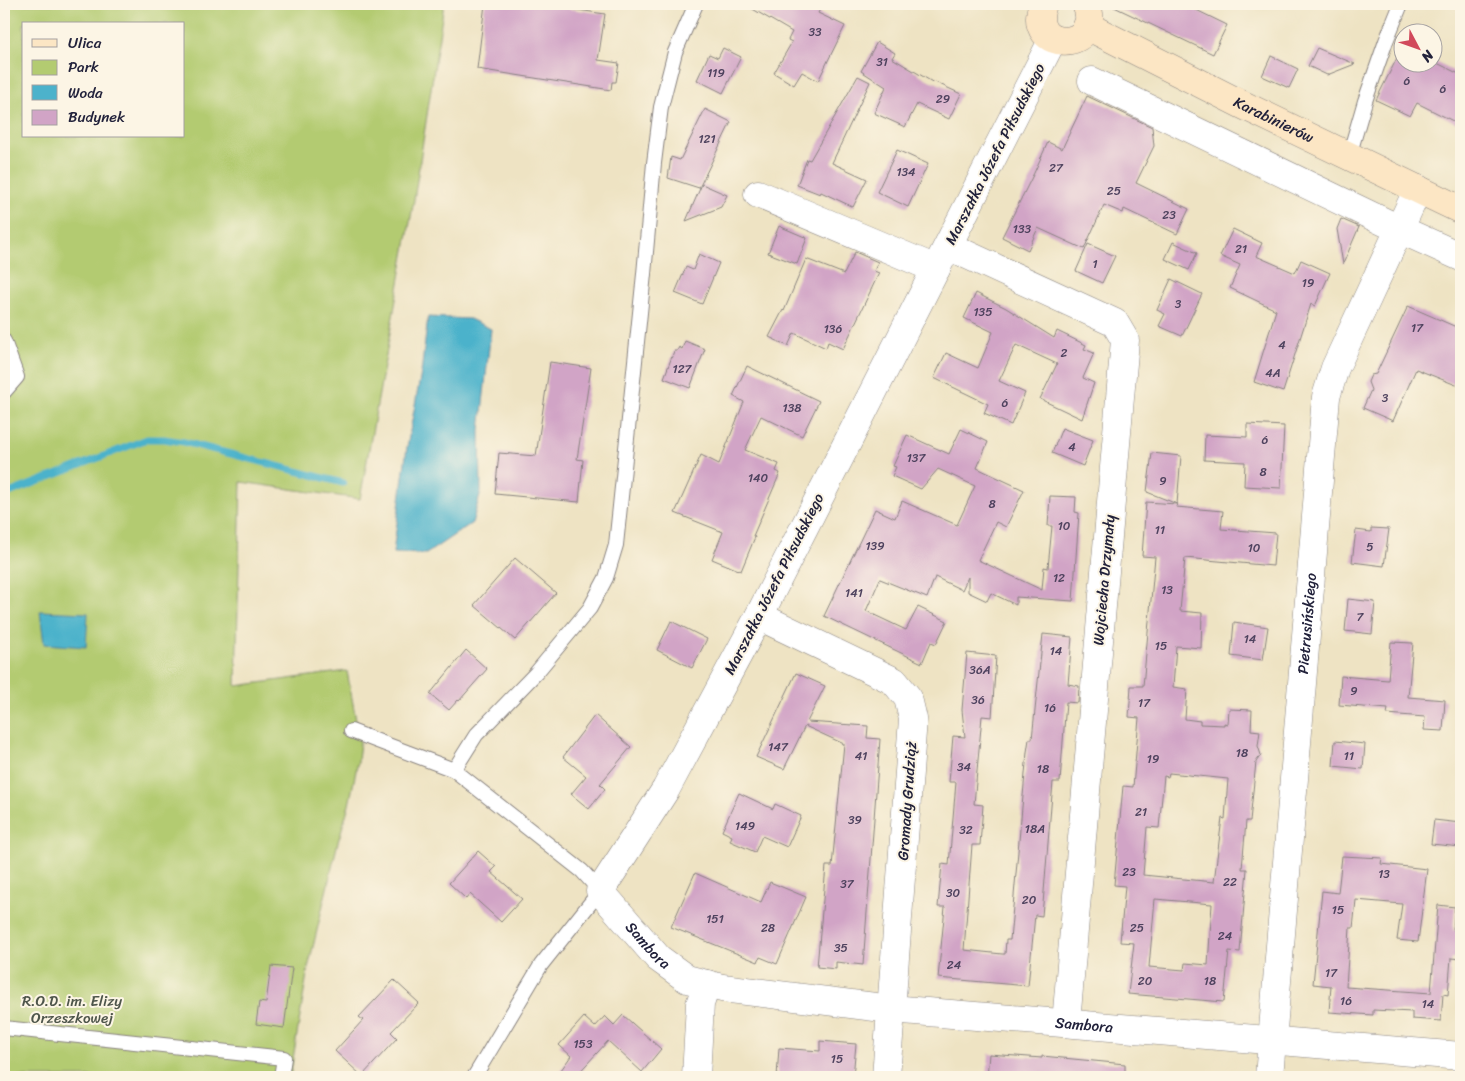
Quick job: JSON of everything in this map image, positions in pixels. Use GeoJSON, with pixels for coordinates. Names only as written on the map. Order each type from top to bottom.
{"type":"FeatureCollection","features":[{"type":"Feature","properties":{"kind":"main road"},"geometry":{"type":"LineString","coordinates":[[1036,6],[1043,30],[1053,39],[1066,42],[1079,37],[1087,15]]}},
{"type":"Feature","properties":{"kind":"main road","name":"Karabinierów"},"geometry":{"type":"LineString","coordinates":[[1087,15],[1349,156],[1461,210]]}},
{"type":"Feature","properties":{"kind":"street","name":"Marszałka Józefa Piłsudskiego"},"geometry":{"type":"LineString","coordinates":[[600,891],[666,789],[759,616],[1053,39]]}},
{"type":"Feature","properties":{"kind":"street"},"geometry":{"type":"LineString","coordinates":[[1092,81],[1461,257]]}},
{"type":"Feature","properties":{"kind":"street","name":"Pietrusińskiego"},"geometry":{"type":"LineString","coordinates":[[1269,1077],[1326,396],[1335,368],[1418,189]]}},
{"type":"Feature","properties":{"kind":"street"},"geometry":{"type":"LineString","coordinates":[[758,194],[942,258]]}},
{"type":"Feature","properties":{"kind":"street","name":"Wojciecha Drzymały"},"geometry":{"type":"LineString","coordinates":[[942,258],[1115,323],[1125,340],[1066,1023]]}},
{"type":"Feature","properties":{"kind":"street","name":"Gromady Grudziąż"},"geometry":{"type":"LineString","coordinates":[[759,616],[894,681],[908,698],[913,719],[886,1077]]}},
{"type":"Feature","properties":{"kind":"street","name":"Sambora"},"geometry":{"type":"LineString","coordinates":[[600,891],[658,958],[686,979],[722,988],[891,1009],[1461,1056]]}},
{"type":"Feature","properties":{"kind":"street"},"geometry":{"type":"LineString","coordinates":[[696,1077],[700,1004],[707,984]]}},
{"type":"Feature","properties":{"kind":"lane"},"geometry":{"type":"LineString","coordinates":[[454,770],[476,735],[536,673],[590,608],[606,578],[616,545],[661,107],[675,52],[696,4]]}},
{"type":"Feature","properties":{"kind":"lane"},"geometry":{"type":"LineString","coordinates":[[1349,156],[1364,102],[1401,4]]}},
{"type":"Feature","properties":{"kind":"lane"},"geometry":{"type":"LineString","coordinates":[[4,341],[17,377],[4,392]]}},
{"type":"Feature","properties":{"kind":"lane"},"geometry":{"type":"LineString","coordinates":[[351,731],[454,770],[582,871],[600,891],[541,965],[474,1077]]}},
{"type":"Feature","properties":{"kind":"lane"},"geometry":{"type":"LineString","coordinates":[[4,1028],[284,1058],[281,1077]]}},
{"type":"Feature","properties":{"kind":"green space","name":"R.O.D. im. Elizy Orzeszkowej"},"geometry":{"type":"Polygon","coordinates":[[[4,4],[444,4],[414,200],[360,499],[241,482],[236,686],[347,671],[360,742],[349,805],[338,842],[308,968],[290,1077],[4,1077],[4,4]]]}},
{"type":"Feature","properties":{"kind":"water"},"geometry":{"type":"Polygon","coordinates":[[[428,317],[470,319],[491,329],[480,431],[481,492],[472,523],[426,554],[393,553],[407,447],[421,373],[428,317]]]}},
{"type":"Feature","properties":{"kind":"water"},"geometry":{"type":"Polygon","coordinates":[[[40,611],[88,613],[86,647],[44,644],[40,611]]]}},
{"type":"Feature","properties":{"kind":"building"},"geometry":{"type":"Polygon","coordinates":[[[485,4],[537,4],[605,14],[598,60],[619,63],[616,82],[612,82],[611,90],[477,69],[485,4]]]}},
{"type":"Feature","properties":{"kind":"building"},"geometry":{"type":"Polygon","coordinates":[[[744,4],[823,4],[818,13],[845,26],[818,81],[802,72],[794,85],[774,73],[792,42],[788,40],[792,32],[744,4]]]}},
{"type":"Feature","properties":{"kind":"building"},"geometry":{"type":"Polygon","coordinates":[[[1108,4],[1184,4],[1227,25],[1213,54],[1108,4]]]}},
{"type":"Feature","properties":{"kind":"building"},"geometry":{"type":"Polygon","coordinates":[[[877,42],[895,53],[892,58],[934,83],[961,94],[949,119],[917,104],[905,127],[874,113],[886,87],[861,71],[877,42]]]}},
{"type":"Feature","properties":{"kind":"building"},"geometry":{"type":"Polygon","coordinates":[[[723,48],[741,57],[723,93],[697,80],[709,54],[718,58],[723,48]]]}},
{"type":"Feature","properties":{"kind":"building"},"geometry":{"type":"Polygon","coordinates":[[[1317,48],[1355,64],[1327,75],[1308,66],[1317,48]]]}},
{"type":"Feature","properties":{"kind":"building"},"geometry":{"type":"Polygon","coordinates":[[[1271,56],[1298,69],[1289,88],[1262,76],[1271,56]]]}},
{"type":"Feature","properties":{"kind":"building"},"geometry":{"type":"Polygon","coordinates":[[[1442,66],[1461,75],[1461,125],[1417,103],[1410,116],[1376,100],[1392,68],[1392,72],[1442,72],[1442,66]]]}},
{"type":"Feature","properties":{"kind":"building"},"geometry":{"type":"Polygon","coordinates":[[[858,76],[870,82],[832,163],[867,179],[853,207],[821,192],[820,194],[797,185],[807,159],[810,160],[858,76]]]}},
{"type":"Feature","properties":{"kind":"building"},"geometry":{"type":"Polygon","coordinates":[[[1087,96],[1152,127],[1154,146],[1136,183],[1189,209],[1177,234],[1124,209],[1123,213],[1104,205],[1084,249],[1038,228],[1028,250],[1002,237],[1048,142],[1062,149],[1087,96]]]}},
{"type":"Feature","properties":{"kind":"building"},"geometry":{"type":"Polygon","coordinates":[[[705,109],[731,122],[699,188],[668,178],[671,157],[680,160],[705,109]]]}},
{"type":"Feature","properties":{"kind":"building"},"geometry":{"type":"Polygon","coordinates":[[[897,150],[928,164],[908,207],[877,192],[897,150]]]}},
{"type":"Feature","properties":{"kind":"building"},"geometry":{"type":"Polygon","coordinates":[[[702,184],[727,195],[721,207],[686,221],[702,184]]]}},
{"type":"Feature","properties":{"kind":"building"},"geometry":{"type":"Polygon","coordinates":[[[1341,219],[1359,227],[1343,264],[1337,229],[1341,219]]]}},
{"type":"Feature","properties":{"kind":"building"},"geometry":{"type":"Polygon","coordinates":[[[779,226],[807,238],[797,264],[768,253],[779,226]]]}},
{"type":"Feature","properties":{"kind":"building"},"geometry":{"type":"Polygon","coordinates":[[[1233,229],[1262,243],[1256,256],[1295,273],[1301,260],[1330,273],[1315,306],[1311,304],[1283,392],[1254,382],[1276,310],[1230,288],[1240,265],[1220,256],[1233,229]]]}},
{"type":"Feature","properties":{"kind":"building"},"geometry":{"type":"Polygon","coordinates":[[[1173,242],[1197,253],[1189,270],[1165,259],[1173,242]]]}},
{"type":"Feature","properties":{"kind":"building"},"geometry":{"type":"Polygon","coordinates":[[[1088,244],[1115,256],[1102,283],[1076,271],[1088,244]]]}},
{"type":"Feature","properties":{"kind":"building"},"geometry":{"type":"Polygon","coordinates":[[[855,252],[878,262],[874,271],[879,273],[843,349],[828,342],[826,348],[794,333],[788,346],[769,337],[784,311],[806,259],[844,274],[855,252]]]}},
{"type":"Feature","properties":{"kind":"building"},"geometry":{"type":"Polygon","coordinates":[[[699,254],[719,263],[702,304],[675,293],[686,267],[693,270],[699,254]]]}},
{"type":"Feature","properties":{"kind":"building"},"geometry":{"type":"Polygon","coordinates":[[[1171,279],[1202,294],[1182,336],[1159,326],[1165,314],[1157,310],[1171,279]]]}},
{"type":"Feature","properties":{"kind":"building"},"geometry":{"type":"Polygon","coordinates":[[[976,293],[1006,308],[1054,338],[1057,331],[1086,345],[1084,349],[1094,353],[1083,378],[1094,383],[1082,419],[1040,399],[1057,364],[1016,345],[999,381],[1025,393],[1011,425],[984,413],[988,404],[934,378],[946,353],[978,368],[993,332],[964,318],[976,293]]]}},
{"type":"Feature","properties":{"kind":"building"},"geometry":{"type":"Polygon","coordinates":[[[1408,306],[1461,329],[1461,387],[1416,369],[1393,421],[1363,408],[1371,390],[1368,382],[1371,375],[1376,374],[1408,306]]]}},
{"type":"Feature","properties":{"kind":"building"},"geometry":{"type":"Polygon","coordinates":[[[685,341],[705,349],[690,388],[664,378],[674,351],[677,351],[679,347],[682,349],[685,341]]]}},
{"type":"Feature","properties":{"kind":"building"},"geometry":{"type":"Polygon","coordinates":[[[550,362],[591,368],[577,459],[583,460],[579,502],[495,494],[499,453],[536,456],[550,362]]]}},
{"type":"Feature","properties":{"kind":"building"},"geometry":{"type":"Polygon","coordinates":[[[747,366],[819,401],[802,436],[761,416],[745,450],[779,464],[776,471],[780,473],[753,536],[755,537],[741,571],[712,559],[723,532],[675,513],[701,455],[719,464],[744,402],[733,396],[747,366]]]}},
{"type":"Feature","properties":{"kind":"building"},"geometry":{"type":"Polygon","coordinates":[[[1247,424],[1284,426],[1281,488],[1244,486],[1245,462],[1204,460],[1205,435],[1247,437],[1247,424]]]}},
{"type":"Feature","properties":{"kind":"building"},"geometry":{"type":"Polygon","coordinates":[[[1062,428],[1093,440],[1083,466],[1052,453],[1062,428]]]}},
{"type":"Feature","properties":{"kind":"building"},"geometry":{"type":"Polygon","coordinates":[[[961,429],[988,442],[977,468],[1024,490],[1006,527],[996,522],[978,560],[1042,590],[1044,567],[1048,568],[1052,526],[1048,526],[1050,496],[1076,497],[1075,512],[1079,513],[1073,601],[1016,597],[1016,605],[991,593],[987,601],[968,592],[968,577],[962,590],[935,577],[927,598],[880,579],[866,611],[906,630],[918,607],[947,621],[936,644],[931,642],[922,663],[824,616],[875,509],[895,518],[902,501],[957,525],[975,486],[938,469],[921,489],[892,476],[896,467],[893,466],[907,435],[949,454],[961,429]]]}},
{"type":"Feature","properties":{"kind":"building"},"geometry":{"type":"Polygon","coordinates":[[[1152,453],[1181,456],[1177,504],[1147,492],[1152,453]]]}},
{"type":"Feature","properties":{"kind":"building"},"geometry":{"type":"Polygon","coordinates":[[[1146,502],[1177,504],[1176,507],[1223,511],[1221,529],[1276,533],[1273,566],[1185,558],[1180,611],[1202,613],[1201,648],[1176,646],[1173,687],[1187,689],[1185,719],[1200,721],[1200,724],[1224,725],[1224,723],[1228,724],[1229,709],[1252,710],[1251,730],[1260,731],[1258,746],[1261,755],[1256,762],[1250,821],[1246,821],[1242,869],[1247,869],[1240,952],[1229,951],[1224,1002],[1128,994],[1134,943],[1120,942],[1125,886],[1114,885],[1123,786],[1133,787],[1139,718],[1129,717],[1131,686],[1143,686],[1155,557],[1142,556],[1146,502]],[[1169,773],[1168,777],[1164,776],[1159,828],[1147,827],[1143,875],[1214,882],[1222,818],[1225,819],[1228,779],[1169,773]],[[1155,899],[1149,967],[1184,970],[1185,963],[1208,965],[1212,904],[1155,899]]]}},
{"type":"Feature","properties":{"kind":"building"},"geometry":{"type":"Polygon","coordinates":[[[1371,528],[1389,529],[1384,566],[1352,562],[1356,530],[1371,532],[1371,528]]]}},
{"type":"Feature","properties":{"kind":"building"},"geometry":{"type":"Polygon","coordinates":[[[515,558],[556,593],[515,640],[474,605],[515,558]]]}},
{"type":"Feature","properties":{"kind":"building"},"geometry":{"type":"Polygon","coordinates":[[[1348,599],[1375,602],[1372,634],[1345,631],[1348,599]]]}},
{"type":"Feature","properties":{"kind":"building"},"geometry":{"type":"Polygon","coordinates":[[[671,621],[707,639],[692,668],[657,650],[671,621]]]}},
{"type":"Feature","properties":{"kind":"building"},"geometry":{"type":"Polygon","coordinates":[[[1234,622],[1268,627],[1263,660],[1231,656],[1234,622]]]}},
{"type":"Feature","properties":{"kind":"building"},"geometry":{"type":"Polygon","coordinates":[[[1043,634],[1072,637],[1068,684],[1079,686],[1078,703],[1066,702],[1060,782],[1053,782],[1042,916],[1035,915],[1028,986],[938,978],[945,907],[938,907],[942,864],[949,865],[956,782],[949,782],[953,736],[965,737],[962,710],[967,653],[996,656],[992,717],[982,716],[974,804],[983,805],[980,845],[972,845],[964,950],[1005,954],[1006,940],[1010,940],[1027,752],[1029,739],[1032,739],[1043,634]]]}},
{"type":"Feature","properties":{"kind":"building"},"geometry":{"type":"Polygon","coordinates":[[[1391,642],[1413,643],[1408,697],[1445,700],[1443,731],[1424,730],[1425,717],[1387,714],[1388,709],[1339,705],[1341,676],[1388,680],[1391,642]]]}},
{"type":"Feature","properties":{"kind":"building"},"geometry":{"type":"Polygon","coordinates":[[[466,650],[487,669],[449,710],[430,694],[466,650]]]}},
{"type":"Feature","properties":{"kind":"building"},"geometry":{"type":"Polygon","coordinates":[[[796,673],[825,686],[807,722],[868,726],[867,738],[880,739],[863,965],[836,962],[836,969],[817,967],[826,866],[832,866],[844,744],[805,726],[784,769],[756,757],[796,673]]]}},
{"type":"Feature","properties":{"kind":"building"},"geometry":{"type":"Polygon","coordinates":[[[595,715],[631,747],[600,784],[605,789],[589,809],[571,794],[586,776],[563,757],[595,715]]]}},
{"type":"Feature","properties":{"kind":"building"},"geometry":{"type":"Polygon","coordinates":[[[1335,741],[1365,744],[1363,769],[1333,766],[1335,741]]]}},
{"type":"Feature","properties":{"kind":"building"},"geometry":{"type":"Polygon","coordinates":[[[739,793],[773,809],[775,804],[801,816],[787,847],[762,836],[755,852],[730,841],[732,836],[722,831],[739,793]]]}},
{"type":"Feature","properties":{"kind":"building"},"geometry":{"type":"Polygon","coordinates":[[[1434,820],[1461,823],[1461,847],[1431,844],[1434,820]]]}},
{"type":"Feature","properties":{"kind":"building"},"geometry":{"type":"Polygon","coordinates":[[[478,851],[496,867],[491,872],[522,899],[501,922],[470,894],[466,899],[449,883],[478,851]]]}},
{"type":"Feature","properties":{"kind":"building"},"geometry":{"type":"Polygon","coordinates":[[[1342,856],[1382,858],[1381,864],[1427,869],[1418,942],[1397,940],[1402,904],[1356,900],[1353,928],[1350,928],[1346,987],[1431,993],[1438,905],[1455,907],[1453,930],[1461,931],[1461,959],[1451,958],[1448,995],[1443,994],[1441,1021],[1412,1019],[1412,1012],[1373,1010],[1373,1015],[1329,1012],[1331,986],[1313,984],[1322,891],[1338,893],[1342,856]]]}},
{"type":"Feature","properties":{"kind":"building"},"geometry":{"type":"Polygon","coordinates":[[[695,873],[761,902],[770,882],[806,897],[777,964],[760,957],[758,962],[671,927],[695,873]]]}},
{"type":"Feature","properties":{"kind":"building"},"geometry":{"type":"Polygon","coordinates":[[[271,966],[292,968],[284,1028],[256,1024],[259,1002],[266,1003],[271,966]]]}},
{"type":"Feature","properties":{"kind":"building"},"geometry":{"type":"Polygon","coordinates":[[[394,980],[419,1003],[391,1032],[397,1038],[362,1076],[335,1051],[363,1020],[359,1017],[394,980]]]}},
{"type":"Feature","properties":{"kind":"building"},"geometry":{"type":"Polygon","coordinates":[[[623,1015],[661,1049],[642,1072],[608,1041],[575,1077],[556,1077],[571,1056],[559,1045],[584,1017],[595,1027],[605,1016],[614,1025],[623,1015]]]}},
{"type":"Feature","properties":{"kind":"building"},"geometry":{"type":"Polygon","coordinates":[[[820,1041],[856,1044],[853,1077],[777,1077],[779,1048],[820,1051],[820,1041]]]}},
{"type":"Feature","properties":{"kind":"building"},"geometry":{"type":"Polygon","coordinates":[[[989,1054],[1042,1058],[1042,1056],[1125,1064],[1125,1077],[987,1077],[989,1054]]]}},
{"type":"Feature","properties":{"kind":"waterway"},"geometry":{"type":"LineString","coordinates":[[4,495],[147,439],[184,442],[343,483]]}}]}
